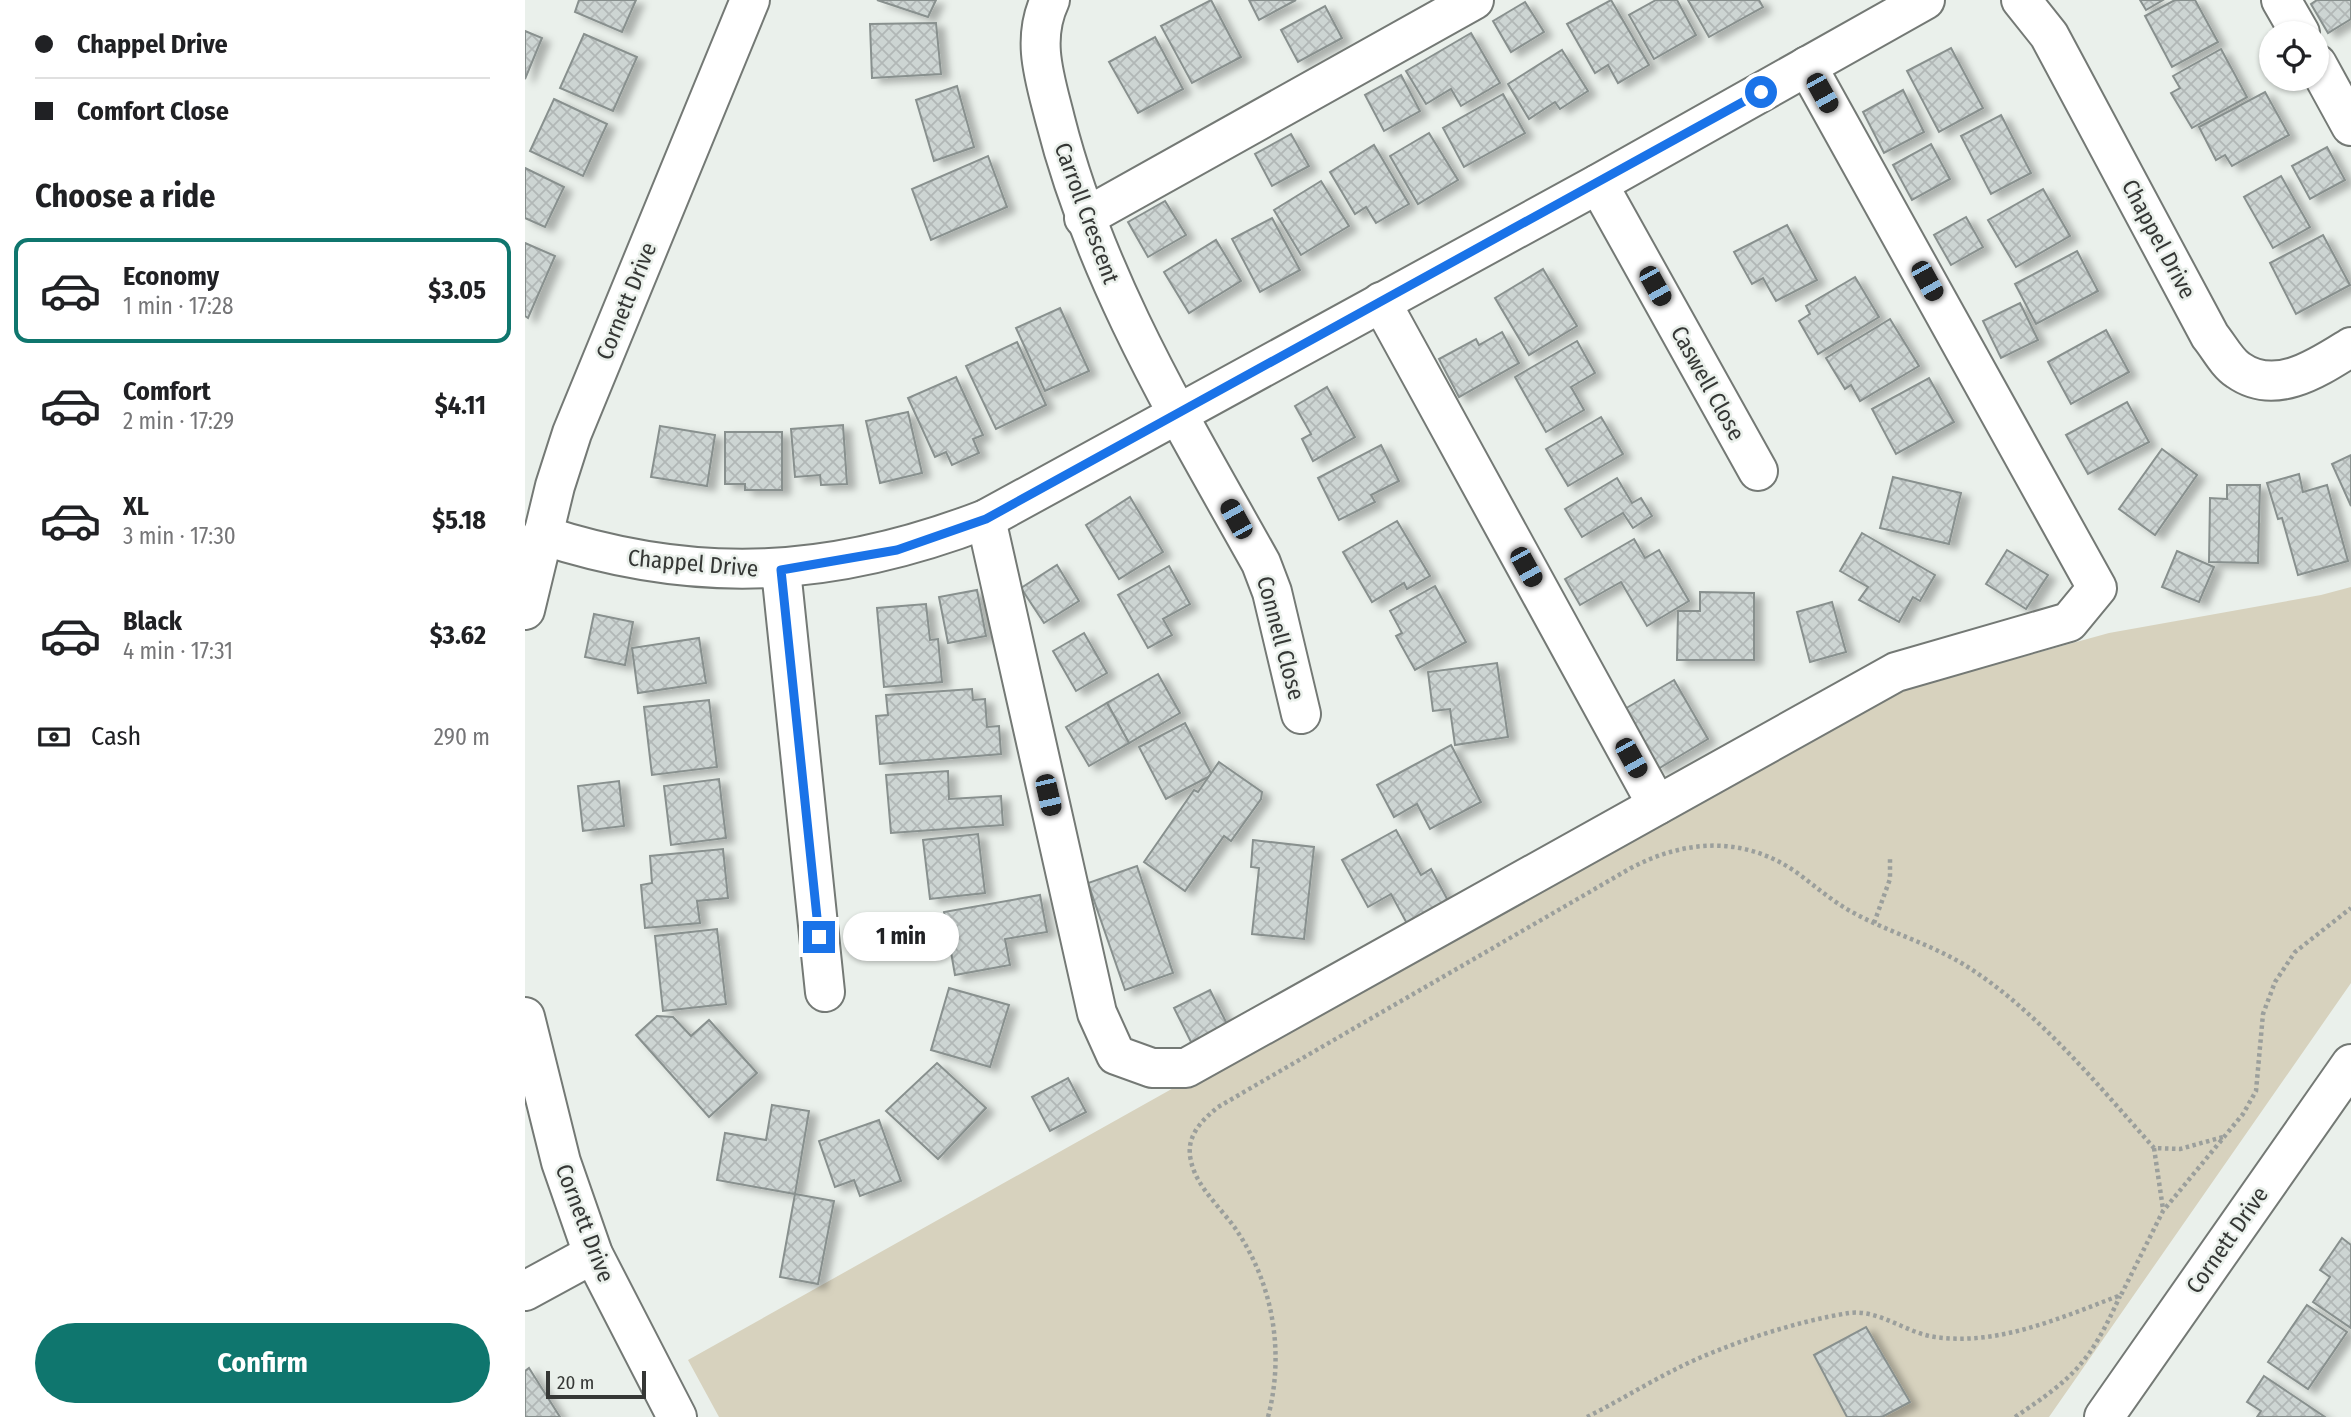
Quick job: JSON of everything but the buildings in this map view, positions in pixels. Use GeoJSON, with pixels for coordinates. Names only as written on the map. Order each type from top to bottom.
{"type":"FeatureCollection","features":[{"type":"Feature","properties":{"kind":"street","name":"Cornett Drive"},"geometry":{"type":"LineString","coordinates":[[525,610],[542,535],[572,433],[750,0]]}},
{"type":"Feature","properties":{"kind":"street","name":"Carroll Crescent"},"geometry":{"type":"LineString","coordinates":[[1050,0],[1041,26],[1042,68],[1069,174],[1084,218],[1127,320],[1179,415]]}},
{"type":"Feature","properties":{"kind":"street"},"geometry":{"type":"LineString","coordinates":[[1084,218],[1474,0]]}},
{"type":"Feature","properties":{"kind":"street","name":"Chappel Drive"},"geometry":{"type":"LineString","coordinates":[[542,535],[608,556],[657,564],[781,570],[897,550],[986,519],[1598,184],[1924,0]]}},
{"type":"Feature","properties":{"kind":"street","name":"Chappel Drive"},"geometry":{"type":"LineString","coordinates":[[2021,0],[2049,35],[2210,336],[2238,370],[2256,378],[2277,381],[2295,378],[2351,347]]}},
{"type":"Feature","properties":{"kind":"street"},"geometry":{"type":"LineString","coordinates":[[2281,0],[2293,21]]}},
{"type":"Feature","properties":{"kind":"street"},"geometry":{"type":"LineString","coordinates":[[986,519],[1097,1013],[1116,1055],[1152,1068],[1186,1068],[1896,672],[2069,621],[2097,588],[1807,66]]}},
{"type":"Feature","properties":{"kind":"street"},"geometry":{"type":"LineString","coordinates":[[2329,86],[2351,126]]}},
{"type":"Feature","properties":{"kind":"street","name":"Caswell Close"},"geometry":{"type":"LineString","coordinates":[[1598,184],[1758,471]]}},
{"type":"Feature","properties":{"kind":"street"},"geometry":{"type":"LineString","coordinates":[[1381,302],[1657,805]]}},
{"type":"Feature","properties":{"kind":"street","name":"Connell Close"},"geometry":{"type":"LineString","coordinates":[[1179,415],[1261,563],[1272,592],[1301,714]]}},
{"type":"Feature","properties":{"kind":"street"},"geometry":{"type":"LineString","coordinates":[[781,570],[825,992]]}},
{"type":"Feature","properties":{"kind":"street","name":"Cornett Drive"},"geometry":{"type":"LineString","coordinates":[[525,1017],[561,1162],[593,1254],[677,1417]]}},
{"type":"Feature","properties":{"kind":"street","name":"Cornett Drive"},"geometry":{"type":"LineString","coordinates":[[2104,1417],[2351,1064]]}},
{"type":"Feature","properties":{"kind":"street"},"geometry":{"type":"LineString","coordinates":[[525,1290],[593,1254]]}},
{"type":"Feature","properties":{"kind":"path"},"geometry":{"type":"LineString","coordinates":[[1268,1417],[1277,1351],[1268,1298],[1246,1244],[1202,1184],[1191,1161],[1191,1139],[1208,1115],[1631,868],[1686,847],[1727,844],[1762,853],[1795,872],[1841,906],[1961,963],[1993,986],[2057,1043],[2154,1147],[2163,1211]]}},
{"type":"Feature","properties":{"kind":"path"},"geometry":{"type":"LineString","coordinates":[[1874,923],[1889,879],[1889,859]]}},
{"type":"Feature","properties":{"kind":"path"},"geometry":{"type":"LineString","coordinates":[[2015,1417],[2075,1373],[2094,1349],[2163,1211],[2256,1091],[2263,1014],[2275,982],[2300,947],[2351,908]]}},
{"type":"Feature","properties":{"kind":"path"},"geometry":{"type":"LineString","coordinates":[[2154,1147],[2180,1149],[2223,1137]]}},
{"type":"Feature","properties":{"kind":"path"},"geometry":{"type":"LineString","coordinates":[[1587,1417],[1696,1360],[1756,1338],[1836,1316],[1870,1313],[1934,1337],[1980,1337],[2025,1329],[2121,1295]]}},
{"type":"Feature","properties":{"kind":"shaded area"},"geometry":{"type":"Polygon","coordinates":[[[2351,587],[2351,983],[2049,1417],[719,1417],[688,1360],[1655,818],[1882,696],[2109,633],[2321,595],[2351,587]]]}},
{"type":"Feature","properties":{"kind":"route"},"geometry":{"type":"LineString","coordinates":[[819,937],[781,570],[897,550],[986,519],[1761,92]]}}]}
